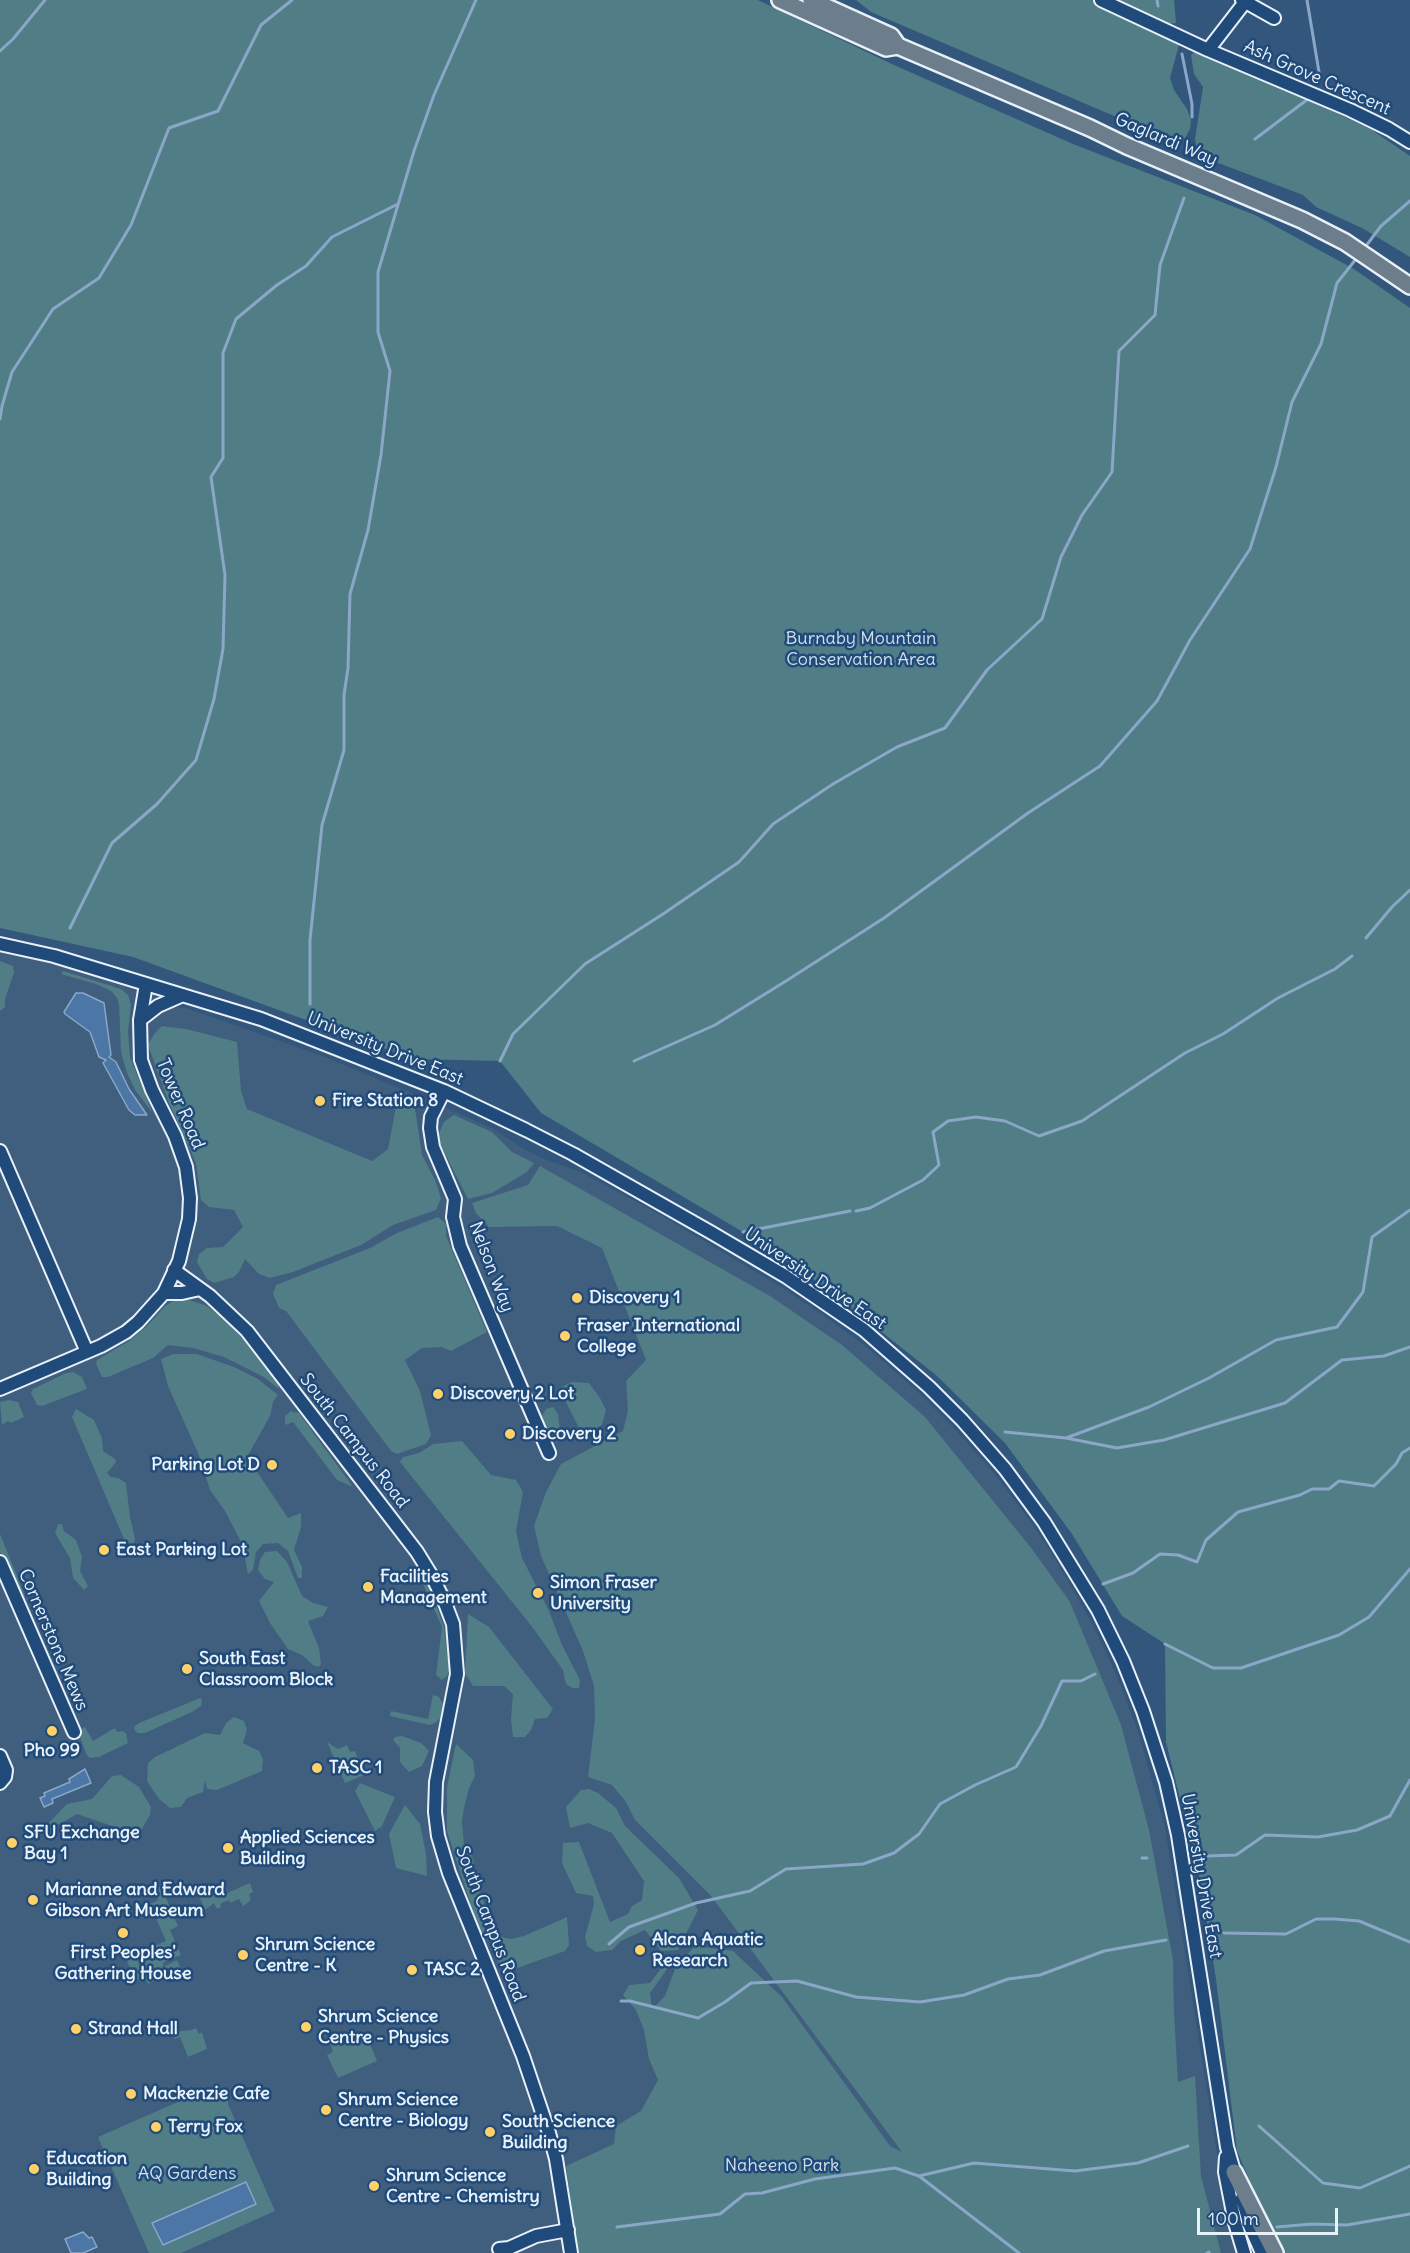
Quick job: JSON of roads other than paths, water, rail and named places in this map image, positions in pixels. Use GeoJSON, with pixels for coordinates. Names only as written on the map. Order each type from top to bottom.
{"type":"FeatureCollection","features":[{"type":"Feature","properties":{"kind":"main road","name":"Gaglardi Way"},"geometry":{"type":"LineString","coordinates":[[780,0],[886,48],[898,46]]}},
{"type":"Feature","properties":{"kind":"main road","name":"Gaglardi Way"},"geometry":{"type":"LineString","coordinates":[[811,0],[891,36],[898,46],[1302,220],[1345,242],[1410,286]]}},
{"type":"Feature","properties":{"kind":"main road"},"geometry":{"type":"LineString","coordinates":[[1234,2172],[1275,2253]]}},
{"type":"Feature","properties":{"kind":"street","name":"Ash Grove Crescent"},"geometry":{"type":"LineString","coordinates":[[1101,0],[1208,50],[1350,110],[1410,142]]}},
{"type":"Feature","properties":{"kind":"street","name":"Ash Grove Crescent"},"geometry":{"type":"LineString","coordinates":[[1208,50],[1244,1],[1274,18]]}},
{"type":"Feature","properties":{"kind":"street","name":"University Drive East"},"geometry":{"type":"LineString","coordinates":[[0,944],[54,956],[285,1027],[444,1091],[573,1154],[722,1238],[828,1305],[864,1330],[930,1387],[962,1420],[1005,1469],[1044,1522],[1098,1610],[1123,1661],[1143,1711],[1166,1782],[1178,1835],[1227,2146],[1250,2226],[1262,2253]]}},
{"type":"Feature","properties":{"kind":"street","name":"Tower Road"},"geometry":{"type":"LineString","coordinates":[[0,1389],[87,1352],[126,1332],[138,1323],[164,1293],[184,1245],[190,1198],[186,1167],[175,1136],[146,1077],[140,1052],[140,1020],[146,984]]}},
{"type":"Feature","properties":{"kind":"street"},"geometry":{"type":"LineString","coordinates":[[140,1020],[158,1006],[183,995]]}},
{"type":"Feature","properties":{"kind":"street","name":"Nelson Way"},"geometry":{"type":"LineString","coordinates":[[444,1091],[431,1117],[431,1138],[455,1199],[453,1217],[460,1246],[549,1453]]}},
{"type":"Feature","properties":{"kind":"street"},"geometry":{"type":"LineString","coordinates":[[0,1150],[87,1352]]}},
{"type":"Feature","properties":{"kind":"street","name":"South Campus Road"},"geometry":{"type":"LineString","coordinates":[[174,1270],[230,1312],[259,1346],[417,1552],[434,1578],[445,1603],[453,1624],[457,1674],[436,1782],[435,1812],[438,1836],[449,1873],[523,2056],[549,2133],[556,2159],[571,2253]]}},
{"type":"Feature","properties":{"kind":"street"},"geometry":{"type":"LineString","coordinates":[[164,1293],[182,1293],[200,1288]]}},
{"type":"Feature","properties":{"kind":"street","name":"Cornerstone Mews"},"geometry":{"type":"LineString","coordinates":[[0,1562],[5,1588],[74,1732]]}},
{"type":"Feature","properties":{"kind":"street"},"geometry":{"type":"LineString","coordinates":[[0,1756],[6,1770],[5,1777],[0,1783]]}},
{"type":"Feature","properties":{"kind":"street","name":"University Drive East"},"geometry":{"type":"LineString","coordinates":[[1227,2146],[1225,2172],[1234,2223],[1244,2253]]}},
{"type":"Feature","properties":{"kind":"street"},"geometry":{"type":"LineString","coordinates":[[499,2249],[509,2248],[536,2236],[568,2230]]}},
{"type":"Feature","properties":{"kind":"waterway"},"geometry":{"type":"LineString","coordinates":[[0,51],[13,39],[45,0]]}},
{"type":"Feature","properties":{"kind":"waterway"},"geometry":{"type":"LineString","coordinates":[[0,419],[12,372],[53,309],[99,278],[131,225],[169,128],[218,111],[261,25],[292,0]]}},
{"type":"Feature","properties":{"kind":"waterway"},"geometry":{"type":"LineString","coordinates":[[310,1004],[310,940],[322,825],[344,750],[344,695],[348,668],[350,594],[368,530],[381,455],[390,371],[378,332],[378,272],[414,151],[434,95],[476,0]]}},
{"type":"Feature","properties":{"kind":"waterway"},"geometry":{"type":"LineString","coordinates":[[1157,0],[1158,6]]}},
{"type":"Feature","properties":{"kind":"waterway"},"geometry":{"type":"LineString","coordinates":[[1307,0],[1320,78]]}},
{"type":"Feature","properties":{"kind":"waterway"},"geometry":{"type":"LineString","coordinates":[[1182,54],[1192,104],[1192,117]]}},
{"type":"Feature","properties":{"kind":"waterway"},"geometry":{"type":"LineString","coordinates":[[1255,139],[1308,99]]}},
{"type":"Feature","properties":{"kind":"waterway"},"geometry":{"type":"LineString","coordinates":[[500,1061],[513,1034],[585,964],[739,862],[773,824],[833,784],[897,747],[945,728],[987,670],[1042,619],[1061,557],[1082,515],[1112,472],[1119,351],[1155,315],[1160,265],[1184,198]]}},
{"type":"Feature","properties":{"kind":"waterway"},"geometry":{"type":"LineString","coordinates":[[1366,246],[1381,226],[1410,201]]}},
{"type":"Feature","properties":{"kind":"waterway"},"geometry":{"type":"LineString","coordinates":[[70,928],[112,843],[157,804],[196,760],[214,699],[223,649],[225,575],[211,477],[223,458],[223,353],[236,319],[277,285],[306,266],[332,237],[398,204]]}},
{"type":"Feature","properties":{"kind":"waterway"},"geometry":{"type":"LineString","coordinates":[[634,1061],[715,1025],[786,981],[884,918],[1028,813],[1100,766],[1157,701],[1190,640],[1250,549],[1276,467],[1292,402],[1321,344],[1337,283],[1356,259]]}},
{"type":"Feature","properties":{"kind":"waterway"},"geometry":{"type":"LineString","coordinates":[[1366,938],[1410,890]]}},
{"type":"Feature","properties":{"kind":"waterway"},"geometry":{"type":"LineString","coordinates":[[856,1211],[870,1208],[923,1180],[939,1165],[933,1132],[948,1121],[976,1117],[1005,1121],[1039,1136],[1082,1121],[1185,1053],[1223,1034],[1278,998],[1335,969],[1352,956]]}},
{"type":"Feature","properties":{"kind":"waterway"},"geometry":{"type":"LineString","coordinates":[[1066,1438],[1149,1407],[1209,1378],[1276,1340],[1337,1327],[1363,1292],[1372,1237],[1410,1210]]}},
{"type":"Feature","properties":{"kind":"waterway"},"geometry":{"type":"LineString","coordinates":[[743,1232],[850,1211]]}},
{"type":"Feature","properties":{"kind":"waterway"},"geometry":{"type":"LineString","coordinates":[[1005,1432],[1066,1438],[1117,1448],[1164,1440],[1285,1403],[1342,1360],[1384,1356],[1410,1347]]}},
{"type":"Feature","properties":{"kind":"waterway"},"geometry":{"type":"LineString","coordinates":[[1103,1584],[1133,1573],[1160,1554],[1178,1555],[1197,1562],[1206,1540],[1238,1512],[1300,1495],[1312,1489],[1329,1489],[1339,1481],[1374,1486],[1396,1464],[1402,1453],[1410,1448]]}},
{"type":"Feature","properties":{"kind":"waterway"},"geometry":{"type":"LineString","coordinates":[[1165,1644],[1213,1668],[1241,1668],[1339,1635],[1369,1617],[1410,1569]]}},
{"type":"Feature","properties":{"kind":"waterway"},"geometry":{"type":"LineString","coordinates":[[609,1944],[629,1927],[696,1903],[750,1891],[786,1869],[863,1864],[894,1853],[919,1834],[940,1804],[1016,1767],[1041,1726],[1062,1681],[1081,1681],[1095,1674]]}},
{"type":"Feature","properties":{"kind":"waterway"},"geometry":{"type":"LineString","coordinates":[[1207,1856],[1236,1855],[1265,1835],[1318,1837],[1357,1830],[1390,1816],[1410,1780]]}},
{"type":"Feature","properties":{"kind":"waterway"},"geometry":{"type":"LineString","coordinates":[[1142,1858],[1147,1858]]}},
{"type":"Feature","properties":{"kind":"waterway"},"geometry":{"type":"LineString","coordinates":[[1224,1933],[1286,1934],[1316,1919],[1335,1919],[1359,1921],[1410,1942]]}},
{"type":"Feature","properties":{"kind":"waterway"},"geometry":{"type":"LineString","coordinates":[[621,2001],[630,2001],[698,2018],[751,1983],[797,1981],[856,1997],[920,2002],[964,1995],[1008,1979],[1040,1975],[1104,1951],[1166,1940]]}},
{"type":"Feature","properties":{"kind":"waterway"},"geometry":{"type":"LineString","coordinates":[[1259,2126],[1323,2183],[1360,2188],[1410,2166]]}},
{"type":"Feature","properties":{"kind":"waterway"},"geometry":{"type":"LineString","coordinates":[[919,2176],[974,2163],[1075,2171],[1138,2163],[1188,2146]]}},
{"type":"Feature","properties":{"kind":"waterway"},"geometry":{"type":"LineString","coordinates":[[617,2227],[720,2214],[745,2194],[762,2193],[815,2179],[895,2168],[919,2176],[1019,2253]]}},
{"type":"Feature","properties":{"kind":"waterway"},"geometry":{"type":"LineString","coordinates":[[1277,2227],[1312,2224],[1347,2225],[1410,2214]]}},
{"type":"Feature","properties":{"kind":"place","name":"Fire Station 8"},"geometry":{"type":"Point","coordinates":[320,1101]}},
{"type":"Feature","properties":{"kind":"place","name":"Discovery 1"},"geometry":{"type":"Point","coordinates":[577,1298]}},
{"type":"Feature","properties":{"kind":"place","name":"Fraser International College"},"geometry":{"type":"Point","coordinates":[565,1336]}},
{"type":"Feature","properties":{"kind":"place","name":"Discovery 2 Lot"},"geometry":{"type":"Point","coordinates":[438,1394]}},
{"type":"Feature","properties":{"kind":"place","name":"Discovery 2"},"geometry":{"type":"Point","coordinates":[510,1434]}},
{"type":"Feature","properties":{"kind":"place","name":"Parking Lot D"},"geometry":{"type":"Point","coordinates":[272,1465]}},
{"type":"Feature","properties":{"kind":"place","name":"East Parking Lot"},"geometry":{"type":"Point","coordinates":[104,1550]}},
{"type":"Feature","properties":{"kind":"place","name":"Facilities Management"},"geometry":{"type":"Point","coordinates":[368,1587]}},
{"type":"Feature","properties":{"kind":"place","name":"Simon Fraser University"},"geometry":{"type":"Point","coordinates":[538,1593]}},
{"type":"Feature","properties":{"kind":"place","name":"South East Classroom Block"},"geometry":{"type":"Point","coordinates":[187,1669]}},
{"type":"Feature","properties":{"kind":"place","name":"Pho 99"},"geometry":{"type":"Point","coordinates":[52,1731]}},
{"type":"Feature","properties":{"kind":"place","name":"TASC 1"},"geometry":{"type":"Point","coordinates":[317,1768]}},
{"type":"Feature","properties":{"kind":"place","name":"SFU Exchange Bay 1"},"geometry":{"type":"Point","coordinates":[12,1843]}},
{"type":"Feature","properties":{"kind":"place","name":"Applied Sciences Building"},"geometry":{"type":"Point","coordinates":[228,1848]}},
{"type":"Feature","properties":{"kind":"place","name":"Marianne and Edward Gibson Art Museum"},"geometry":{"type":"Point","coordinates":[33,1900]}},
{"type":"Feature","properties":{"kind":"place","name":"First Peoples' Gathering House"},"geometry":{"type":"Point","coordinates":[123,1933]}},
{"type":"Feature","properties":{"kind":"place","name":"Alcan Aquatic Research"},"geometry":{"type":"Point","coordinates":[640,1950]}},
{"type":"Feature","properties":{"kind":"place","name":"Shrum Science Centre - K"},"geometry":{"type":"Point","coordinates":[243,1955]}},
{"type":"Feature","properties":{"kind":"place","name":"TASC 2"},"geometry":{"type":"Point","coordinates":[412,1970]}},
{"type":"Feature","properties":{"kind":"place","name":"Shrum Science Centre - Physics"},"geometry":{"type":"Point","coordinates":[306,2027]}},
{"type":"Feature","properties":{"kind":"place","name":"Strand Hall"},"geometry":{"type":"Point","coordinates":[76,2029]}},
{"type":"Feature","properties":{"kind":"place","name":"Mackenzie Cafe"},"geometry":{"type":"Point","coordinates":[131,2094]}},
{"type":"Feature","properties":{"kind":"place","name":"Shrum Science Centre - Biology"},"geometry":{"type":"Point","coordinates":[326,2110]}},
{"type":"Feature","properties":{"kind":"place","name":"Terry Fox"},"geometry":{"type":"Point","coordinates":[156,2127]}},
{"type":"Feature","properties":{"kind":"place","name":"South Science Building"},"geometry":{"type":"Point","coordinates":[490,2132]}},
{"type":"Feature","properties":{"kind":"place","name":"Education Building"},"geometry":{"type":"Point","coordinates":[34,2169]}},
{"type":"Feature","properties":{"kind":"place","name":"Shrum Science Centre - Chemistry"},"geometry":{"type":"Point","coordinates":[374,2186]}},
{"type":"Feature","properties":{"kind":"park label","name":"Burnaby Mountain Conservation Area"},"geometry":{"type":"Point","coordinates":[861,649]}},
{"type":"Feature","properties":{"kind":"park label","name":"Naheeno Park"},"geometry":{"type":"Point","coordinates":[782,2166]}},
{"type":"Feature","properties":{"kind":"park label","name":"AQ Gardens"},"geometry":{"type":"Point","coordinates":[187,2174]}}]}
